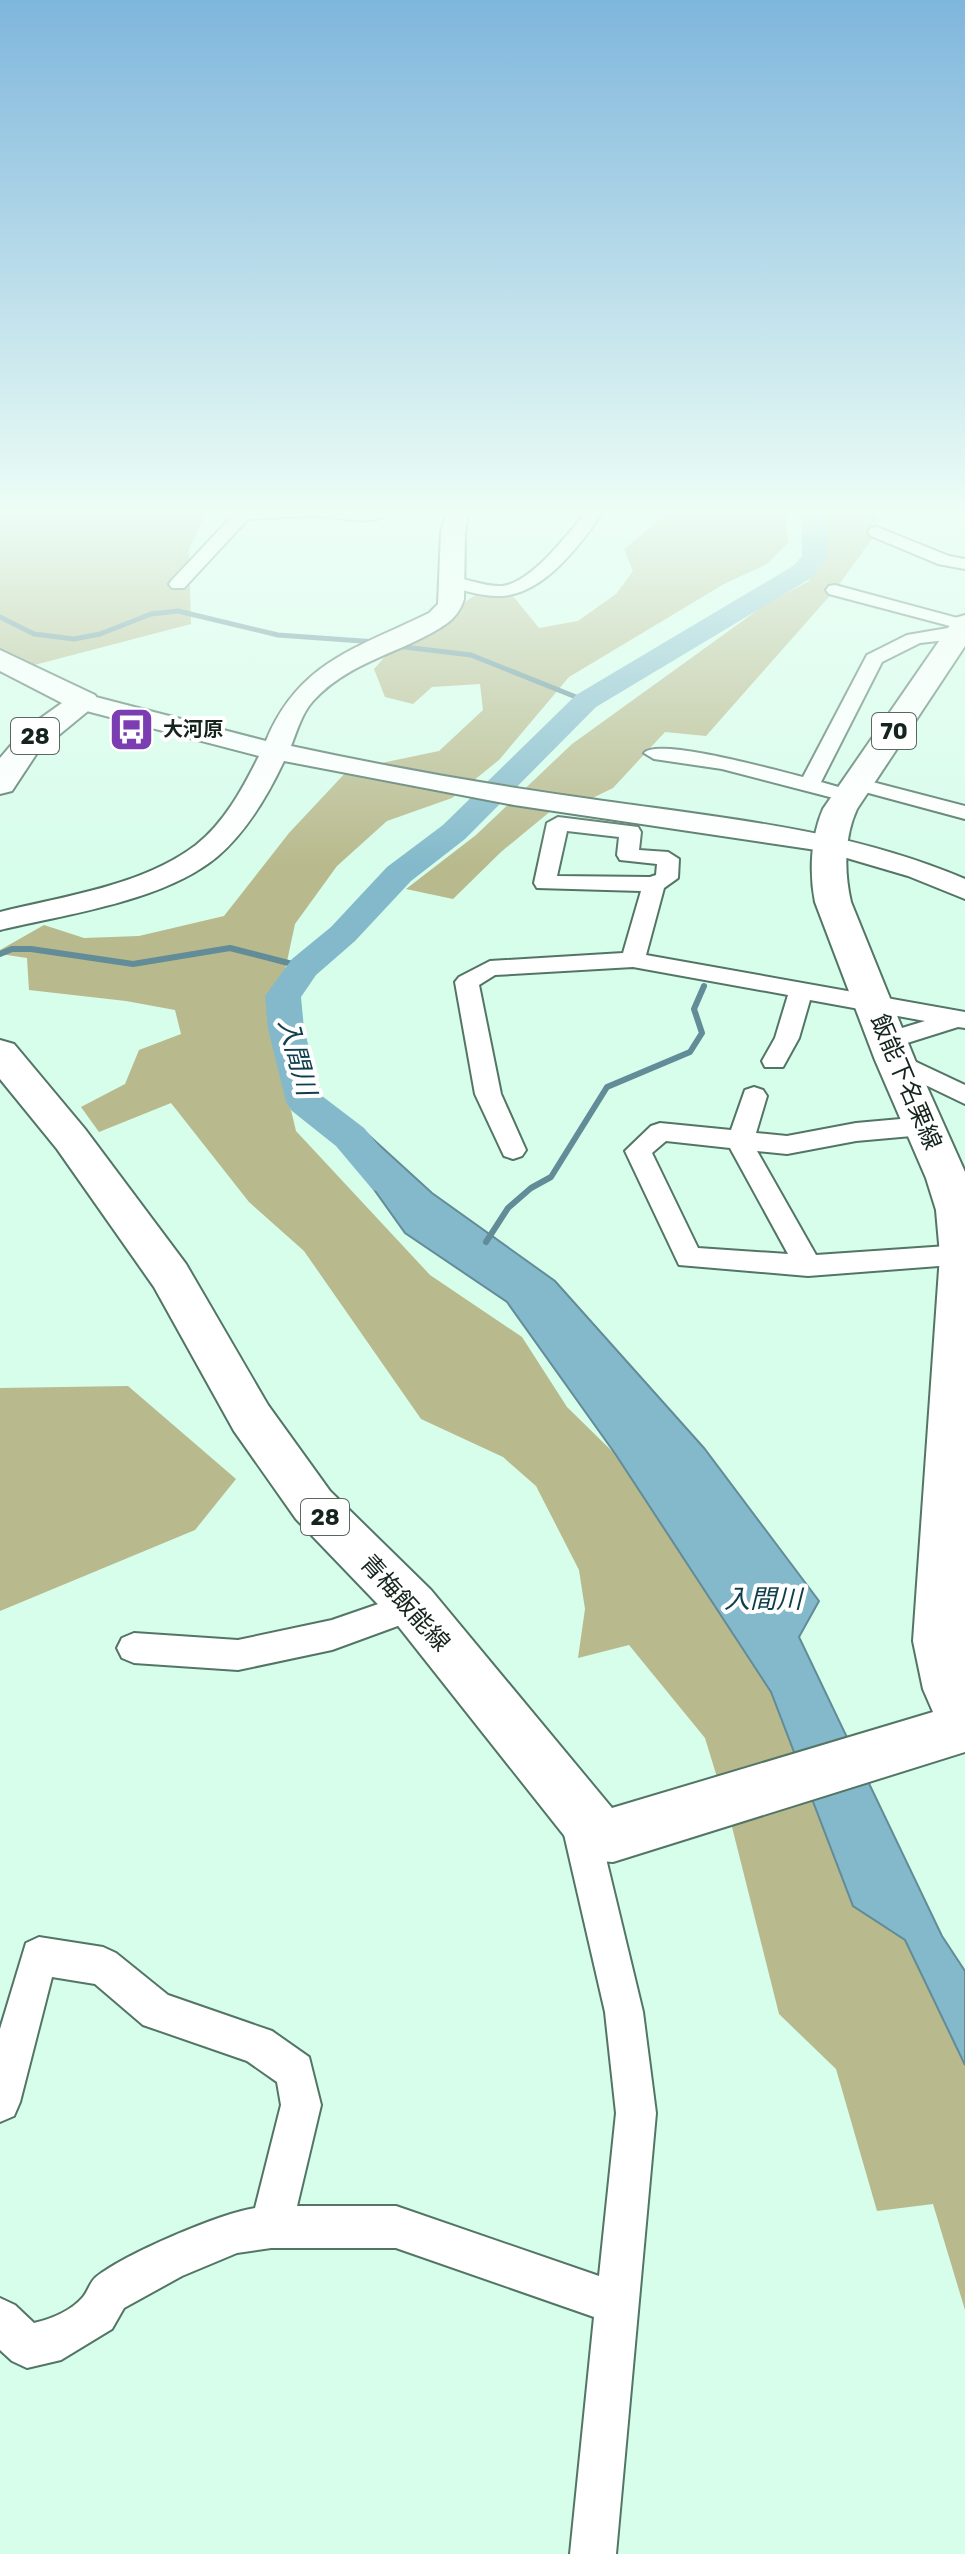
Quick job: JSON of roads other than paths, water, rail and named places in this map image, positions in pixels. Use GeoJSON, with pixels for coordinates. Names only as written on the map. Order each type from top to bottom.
{"type":"FeatureCollection","features":[{"type":"Feature","properties":{"kind":"main road","name":"飯能下名栗線"},"geometry":{"type":"LineString","coordinates":[[950,1731],[950,1689],[939,1641],[962,1255],[957,1210],[947,1178],[885,1035],[833,902],[829,884],[832,827],[853,790],[961,630]]}},
{"type":"Feature","properties":{"kind":"main road","name":"28"},"geometry":{"type":"LineString","coordinates":[[0,659],[84,702],[28,741],[14,758],[0,784]]}},
{"type":"Feature","properties":{"kind":"main road","name":"青梅飯能線"},"geometry":{"type":"LineString","coordinates":[[0,1053],[71,1139],[170,1276],[251,1418],[313,1505],[413,1606],[533,1751],[591,1830],[605,1836],[950,1731]]}},
{"type":"Feature","properties":{"kind":"street"},"geometry":{"type":"LineString","coordinates":[[0,921],[148,881],[181,868],[207,850],[240,812],[305,694],[359,659],[413,630]]}},
{"type":"Feature","properties":{"kind":"street"},"geometry":{"type":"LineString","coordinates":[[809,785],[874,659],[889,648],[952,630]]}},
{"type":"Feature","properties":{"kind":"street"},"geometry":{"type":"LineString","coordinates":[[84,702],[275,751],[369,771],[577,807],[831,842],[893,861],[965,890]]}},
{"type":"Feature","properties":{"kind":"street"},"geometry":{"type":"LineString","coordinates":[[654,753],[722,763],[809,785],[853,790],[965,813]]}},
{"type":"Feature","properties":{"kind":"street"},"geometry":{"type":"LineString","coordinates":[[633,960],[654,884],[667,878],[668,859],[628,855],[630,832],[558,823],[545,883],[654,884]]}},
{"type":"Feature","properties":{"kind":"street"},"geometry":{"type":"LineString","coordinates":[[513,1150],[488,1094],[467,982],[490,968],[633,960],[801,991],[885,1035],[965,1095]]}},
{"type":"Feature","properties":{"kind":"street"},"geometry":{"type":"LineString","coordinates":[[774,1061],[787,1038],[801,991]]}},
{"type":"Feature","properties":{"kind":"street"},"geometry":{"type":"LineString","coordinates":[[885,1035],[962,1019]]}},
{"type":"Feature","properties":{"kind":"street"},"geometry":{"type":"LineString","coordinates":[[885,1035],[962,1019]]}},
{"type":"Feature","properties":{"kind":"street"},"geometry":{"type":"LineString","coordinates":[[754,1096],[740,1143],[808,1266]]}},
{"type":"Feature","properties":{"kind":"street"},"geometry":{"type":"LineString","coordinates":[[923,1126],[856,1132],[787,1145],[740,1143],[660,1132],[638,1151],[689,1258],[808,1266],[962,1255]]}},
{"type":"Feature","properties":{"kind":"street"},"geometry":{"type":"LineString","coordinates":[[134,1648],[238,1655],[332,1635],[413,1606]]}},
{"type":"Feature","properties":{"kind":"street"},"geometry":{"type":"LineString","coordinates":[[577,1812],[624,2012],[634,2072],[636,2113],[593,2554]]}},
{"type":"Feature","properties":{"kind":"street"},"geometry":{"type":"LineString","coordinates":[[0,2102],[39,1956],[103,1966],[157,2011],[258,2045],[295,2071],[301,2105],[271,2227]]}},
{"type":"Feature","properties":{"kind":"street"},"geometry":{"type":"LineString","coordinates":[[0,2320],[27,2346],[61,2338],[97,2314],[109,2293],[167,2261],[237,2232],[271,2227],[396,2227],[618,2304]]}},
{"type":"Feature","properties":{"kind":"water","name":"入間川"},"geometry":{"type":"Polygon","coordinates":[[[363,1130],[432,1193],[555,1281],[704,1448],[819,1601],[799,1637],[942,1936],[965,1971],[965,2065],[905,1940],[853,1906],[771,1692],[616,1455],[507,1302],[405,1233],[341,1143],[363,1130]]]}},
{"type":"Feature","properties":{"kind":"waterway"},"geometry":{"type":"LineString","coordinates":[[26,630],[74,639],[110,630]]}},
{"type":"Feature","properties":{"kind":"waterway"},"geometry":{"type":"LineString","coordinates":[[258,630],[278,635],[376,642]]}},
{"type":"Feature","properties":{"kind":"waterway","name":"入間川"},"geometry":{"type":"LineString","coordinates":[[387,1180],[350,1137],[305,1102],[286,1029],[283,996],[304,967],[343,934],[399,874],[454,832],[586,701],[705,630]]}},
{"type":"Feature","properties":{"kind":"waterway"},"geometry":{"type":"LineString","coordinates":[[396,646],[471,655],[586,701]]}},
{"type":"Feature","properties":{"kind":"waterway"},"geometry":{"type":"LineString","coordinates":[[0,954],[12,949],[31,949],[133,964],[230,948],[304,967]]}},
{"type":"Feature","properties":{"kind":"waterway"},"geometry":{"type":"LineString","coordinates":[[486,1242],[508,1208],[531,1188],[551,1177],[607,1087],[690,1052],[702,1033],[694,1009],[704,986]]}},
{"type":"Feature","properties":{"kind":"place","name":"大河原"},"geometry":{"type":"Point","coordinates":[132,729]}}]}
